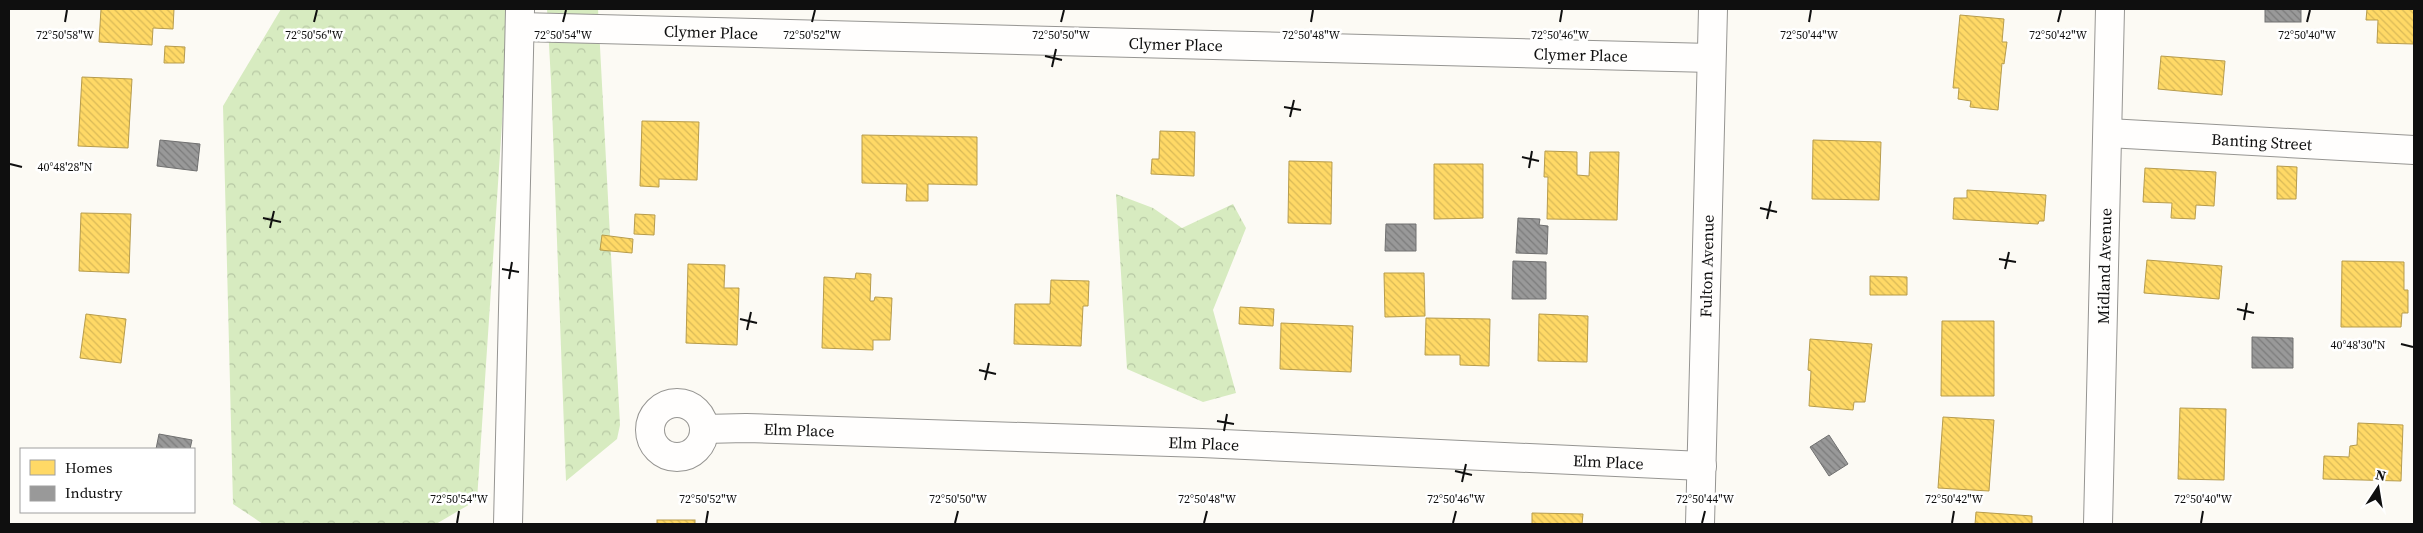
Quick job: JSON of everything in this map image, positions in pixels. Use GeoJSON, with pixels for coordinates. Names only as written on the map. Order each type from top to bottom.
{"type":"FeatureCollection","features":[{"type":"Feature","properties":{"kind":"street","name":"Fulton Avenue"},"geometry":{"type":"LineString","coordinates":[[1700,524],[1713,9]]}},
{"type":"Feature","properties":{"kind":"street","name":"Midland Avenue"},"geometry":{"type":"LineString","coordinates":[[2098,524],[2110,9]]}},
{"type":"Feature","properties":{"kind":"street","name":"Clymer Place"},"geometry":{"type":"LineString","coordinates":[[520,18],[1711,58]]}},
{"type":"Feature","properties":{"kind":"street"},"geometry":{"type":"LineString","coordinates":[[508,524],[520,18]]}},
{"type":"Feature","properties":{"kind":"street","name":"Banting Street"},"geometry":{"type":"LineString","coordinates":[[2108,133],[2414,150]]}},
{"type":"Feature","properties":{"kind":"street","name":"Elm Place"},"geometry":{"type":"LineString","coordinates":[[704,429],[746,428],[1202,443],[1702,466]]}},
{"type":"Feature","properties":{"kind":"green space"},"geometry":{"type":"Polygon","coordinates":[[[281,9],[512,9],[509,18],[477,500],[436,524],[263,524],[233,504],[223,106],[281,9]]]}},
{"type":"Feature","properties":{"kind":"green space"},"geometry":{"type":"Polygon","coordinates":[[[547,9],[598,9],[620,425],[617,439],[566,481],[551,81],[547,9]]]}},
{"type":"Feature","properties":{"kind":"green space"},"geometry":{"type":"Polygon","coordinates":[[[1116,194],[1153,208],[1182,228],[1233,204],[1246,228],[1213,310],[1236,393],[1203,402],[1127,369],[1116,194]]]}},
{"type":"Feature","properties":{"kind":"building: Homes"},"geometry":{"type":"Polygon","coordinates":[[[101,9],[174,9],[173,29],[153,28],[152,45],[99,42],[101,9]]]}},
{"type":"Feature","properties":{"kind":"building: Homes"},"geometry":{"type":"Polygon","coordinates":[[[2367,9],[2414,9],[2414,44],[2377,43],[2378,20],[2366,20],[2367,9]]]}},
{"type":"Feature","properties":{"kind":"building: Homes"},"geometry":{"type":"Polygon","coordinates":[[[1960,15],[2004,19],[2002,42],[2007,42],[2004,64],[2002,63],[1998,110],[1970,107],[1971,101],[1958,99],[1959,88],[1953,88],[1960,15]]]}},
{"type":"Feature","properties":{"kind":"building: Homes"},"geometry":{"type":"Polygon","coordinates":[[[165,46],[185,47],[184,63],[164,63],[165,46]]]}},
{"type":"Feature","properties":{"kind":"building: Homes"},"geometry":{"type":"Polygon","coordinates":[[[2161,56],[2225,61],[2222,95],[2158,89],[2161,56]]]}},
{"type":"Feature","properties":{"kind":"building: Homes"},"geometry":{"type":"Polygon","coordinates":[[[82,77],[132,79],[128,148],[78,146],[82,77]]]}},
{"type":"Feature","properties":{"kind":"building: Homes"},"geometry":{"type":"Polygon","coordinates":[[[642,121],[699,122],[697,180],[659,179],[659,187],[640,186],[642,121]]]}},
{"type":"Feature","properties":{"kind":"building: Homes"},"geometry":{"type":"Polygon","coordinates":[[[1160,131],[1195,132],[1194,176],[1151,174],[1152,159],[1159,159],[1160,131]]]}},
{"type":"Feature","properties":{"kind":"building: Homes"},"geometry":{"type":"Polygon","coordinates":[[[862,135],[977,137],[977,185],[928,184],[928,201],[906,201],[907,184],[862,183],[862,135]]]}},
{"type":"Feature","properties":{"kind":"building: Homes"},"geometry":{"type":"Polygon","coordinates":[[[1813,140],[1881,142],[1879,200],[1812,199],[1813,140]]]}},
{"type":"Feature","properties":{"kind":"building: Homes"},"geometry":{"type":"Polygon","coordinates":[[[1545,151],[1577,152],[1577,175],[1589,176],[1590,152],[1619,152],[1617,220],[1547,219],[1548,177],[1544,177],[1545,151]]]}},
{"type":"Feature","properties":{"kind":"building: Homes"},"geometry":{"type":"Polygon","coordinates":[[[1289,161],[1332,162],[1331,224],[1288,223],[1289,161]]]}},
{"type":"Feature","properties":{"kind":"building: Homes"},"geometry":{"type":"Polygon","coordinates":[[[1434,164],[1483,164],[1483,218],[1434,219],[1434,164]]]}},
{"type":"Feature","properties":{"kind":"building: Homes"},"geometry":{"type":"Polygon","coordinates":[[[2277,166],[2297,167],[2296,199],[2277,199],[2277,166]]]}},
{"type":"Feature","properties":{"kind":"building: Homes"},"geometry":{"type":"Polygon","coordinates":[[[2145,168],[2216,172],[2214,206],[2196,205],[2195,219],[2171,218],[2172,203],[2143,202],[2145,168]]]}},
{"type":"Feature","properties":{"kind":"building: Homes"},"geometry":{"type":"Polygon","coordinates":[[[1967,190],[2046,195],[2044,221],[2039,221],[2038,224],[1953,219],[1954,198],[1967,198],[1967,190]]]}},
{"type":"Feature","properties":{"kind":"building: Homes"},"geometry":{"type":"Polygon","coordinates":[[[81,213],[131,214],[129,273],[79,271],[81,213]]]}},
{"type":"Feature","properties":{"kind":"building: Homes"},"geometry":{"type":"Polygon","coordinates":[[[635,214],[655,215],[654,235],[634,234],[635,214]]]}},
{"type":"Feature","properties":{"kind":"building: Homes"},"geometry":{"type":"Polygon","coordinates":[[[602,235],[633,239],[632,253],[600,250],[602,235]]]}},
{"type":"Feature","properties":{"kind":"building: Homes"},"geometry":{"type":"Polygon","coordinates":[[[2147,260],[2222,266],[2219,299],[2144,293],[2147,260]]]}},
{"type":"Feature","properties":{"kind":"building: Homes"},"geometry":{"type":"Polygon","coordinates":[[[2342,261],[2404,262],[2404,290],[2408,290],[2408,313],[2402,313],[2401,327],[2341,327],[2342,261]]]}},
{"type":"Feature","properties":{"kind":"building: Homes"},"geometry":{"type":"Polygon","coordinates":[[[688,264],[725,265],[724,288],[739,288],[737,345],[686,343],[688,264]]]}},
{"type":"Feature","properties":{"kind":"building: Homes"},"geometry":{"type":"Polygon","coordinates":[[[856,273],[871,274],[870,301],[874,301],[875,297],[892,298],[890,340],[873,340],[873,350],[822,348],[824,277],[855,279],[856,273]]]}},
{"type":"Feature","properties":{"kind":"building: Homes"},"geometry":{"type":"Polygon","coordinates":[[[1384,273],[1424,273],[1425,316],[1385,317],[1384,273]]]}},
{"type":"Feature","properties":{"kind":"building: Homes"},"geometry":{"type":"Polygon","coordinates":[[[1870,276],[1907,277],[1907,295],[1870,295],[1870,276]]]}},
{"type":"Feature","properties":{"kind":"building: Homes"},"geometry":{"type":"Polygon","coordinates":[[[1051,280],[1089,281],[1088,306],[1083,306],[1081,346],[1014,344],[1015,304],[1050,304],[1051,280]]]}},
{"type":"Feature","properties":{"kind":"building: Homes"},"geometry":{"type":"Polygon","coordinates":[[[1240,307],[1274,309],[1273,326],[1239,324],[1240,307]]]}},
{"type":"Feature","properties":{"kind":"building: Homes"},"geometry":{"type":"Polygon","coordinates":[[[86,314],[126,319],[121,363],[80,358],[86,314]]]}},
{"type":"Feature","properties":{"kind":"building: Homes"},"geometry":{"type":"Polygon","coordinates":[[[1539,314],[1588,316],[1587,362],[1538,361],[1539,314]]]}},
{"type":"Feature","properties":{"kind":"building: Homes"},"geometry":{"type":"Polygon","coordinates":[[[1426,318],[1490,319],[1489,366],[1460,365],[1460,355],[1425,355],[1426,318]]]}},
{"type":"Feature","properties":{"kind":"building: Homes"},"geometry":{"type":"Polygon","coordinates":[[[1942,321],[1994,321],[1994,396],[1941,396],[1942,321]]]}},
{"type":"Feature","properties":{"kind":"building: Homes"},"geometry":{"type":"Polygon","coordinates":[[[1281,323],[1353,326],[1351,372],[1280,369],[1281,323]]]}},
{"type":"Feature","properties":{"kind":"building: Homes"},"geometry":{"type":"Polygon","coordinates":[[[1810,339],[1872,344],[1865,402],[1854,402],[1853,410],[1809,406],[1811,371],[1808,370],[1810,339]]]}},
{"type":"Feature","properties":{"kind":"building: Homes"},"geometry":{"type":"Polygon","coordinates":[[[2180,408],[2226,409],[2224,480],[2178,479],[2180,408]]]}},
{"type":"Feature","properties":{"kind":"building: Homes"},"geometry":{"type":"Polygon","coordinates":[[[1943,417],[1994,420],[1989,491],[1938,488],[1943,417]]]}},
{"type":"Feature","properties":{"kind":"building: Homes"},"geometry":{"type":"Polygon","coordinates":[[[2358,423],[2403,425],[2401,481],[2323,479],[2324,456],[2349,457],[2350,446],[2357,445],[2358,423]]]}},
{"type":"Feature","properties":{"kind":"building: Homes"},"geometry":{"type":"Polygon","coordinates":[[[1976,512],[2032,516],[2032,524],[1975,524],[1976,512]]]}},
{"type":"Feature","properties":{"kind":"building: Homes"},"geometry":{"type":"Polygon","coordinates":[[[1532,513],[1583,514],[1582,524],[1532,524],[1532,513]]]}},
{"type":"Feature","properties":{"kind":"building: Homes"},"geometry":{"type":"Polygon","coordinates":[[[657,520],[695,520],[695,524],[657,524],[657,520]]]}},
{"type":"Feature","properties":{"kind":"building: Industry"},"geometry":{"type":"Polygon","coordinates":[[[2265,9],[2301,9],[2301,22],[2265,22],[2265,9]]]}},
{"type":"Feature","properties":{"kind":"building: Industry"},"geometry":{"type":"Polygon","coordinates":[[[160,140],[200,144],[197,171],[157,166],[160,140]]]}},
{"type":"Feature","properties":{"kind":"building: Industry"},"geometry":{"type":"Polygon","coordinates":[[[1518,218],[1540,219],[1539,225],[1548,226],[1547,254],[1516,253],[1518,218]]]}},
{"type":"Feature","properties":{"kind":"building: Industry"},"geometry":{"type":"Polygon","coordinates":[[[1386,224],[1416,224],[1416,251],[1385,251],[1386,224]]]}},
{"type":"Feature","properties":{"kind":"building: Industry"},"geometry":{"type":"Polygon","coordinates":[[[1513,261],[1546,262],[1546,299],[1512,299],[1513,261]]]}},
{"type":"Feature","properties":{"kind":"building: Industry"},"geometry":{"type":"Polygon","coordinates":[[[2252,337],[2293,338],[2293,368],[2252,368],[2252,337]]]}},
{"type":"Feature","properties":{"kind":"building: Industry"},"geometry":{"type":"Polygon","coordinates":[[[159,434],[192,440],[190,448],[156,448],[159,434]]]}},
{"type":"Feature","properties":{"kind":"building: Industry"},"geometry":{"type":"Polygon","coordinates":[[[1829,435],[1848,464],[1829,476],[1810,447],[1829,435]]]}}]}
